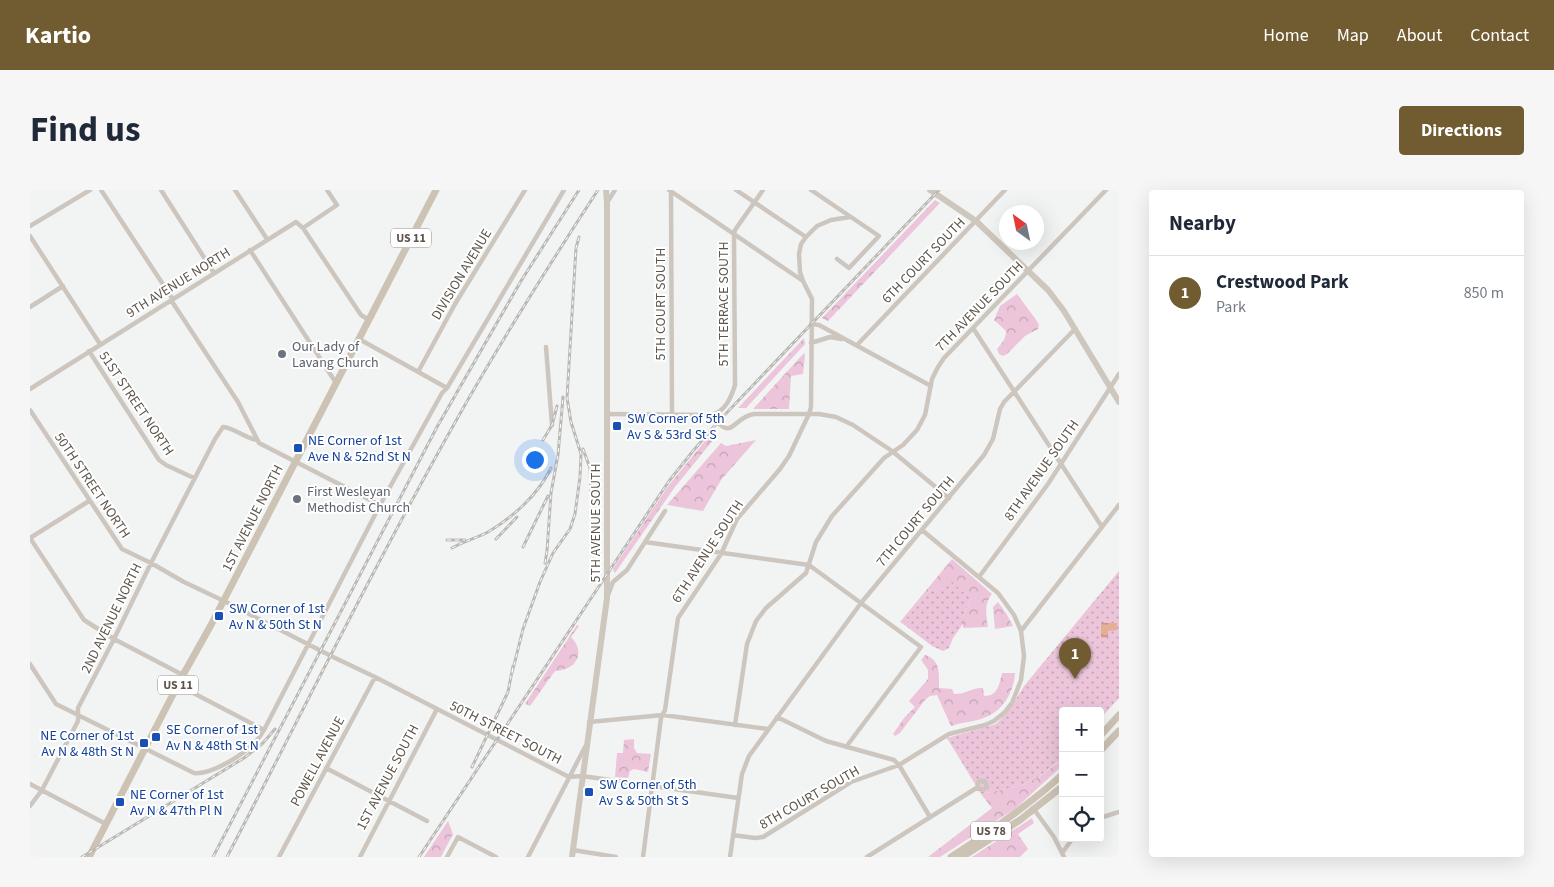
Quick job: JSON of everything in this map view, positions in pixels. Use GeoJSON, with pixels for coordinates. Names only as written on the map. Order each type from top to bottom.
{"type":"FeatureCollection","features":[{"type":"Feature","properties":{"kind":"main road","name":"1ST AVENUE NORTH"},"geometry":{"type":"LineString","coordinates":[[89,857],[183,675],[224,601],[436,190]]}},
{"type":"Feature","properties":{"kind":"main road"},"geometry":{"type":"LineString","coordinates":[[1104,732],[1119,715]]}},
{"type":"Feature","properties":{"kind":"main road"},"geometry":{"type":"LineString","coordinates":[[1104,747],[1119,731]]}},
{"type":"Feature","properties":{"kind":"main road","name":"US 78"},"geometry":{"type":"LineString","coordinates":[[951,857],[1029,803],[1059,777]]}},
{"type":"Feature","properties":{"kind":"main road","name":"US 78"},"geometry":{"type":"LineString","coordinates":[[962,857],[1034,810],[1059,789]]}},
{"type":"Feature","properties":{"kind":"street"},"geometry":{"type":"LineString","coordinates":[[30,225],[90,190]]}},
{"type":"Feature","properties":{"kind":"street"},"geometry":{"type":"LineString","coordinates":[[101,190],[238,402],[259,443],[380,505]]}},
{"type":"Feature","properties":{"kind":"street"},"geometry":{"type":"LineString","coordinates":[[161,190],[214,272]]}},
{"type":"Feature","properties":{"kind":"street"},"geometry":{"type":"LineString","coordinates":[[235,190],[267,239]]}},
{"type":"Feature","properties":{"kind":"street","name":"9TH AVENUE NORTH"},"geometry":{"type":"LineString","coordinates":[[30,389],[267,239],[296,222],[302,228],[338,206],[327,190]]}},
{"type":"Feature","properties":{"kind":"street","name":"DIVISION AVENUE"},"geometry":{"type":"LineString","coordinates":[[418,372],[455,304],[525,190]]}},
{"type":"Feature","properties":{"kind":"street"},"geometry":{"type":"LineString","coordinates":[[30,664],[56,704],[194,773],[212,771],[242,753],[257,741],[380,505],[442,393],[447,388],[564,190]]}},
{"type":"Feature","properties":{"kind":"street"},"geometry":{"type":"LineString","coordinates":[[606,190],[607,203]]}},
{"type":"Feature","properties":{"kind":"street"},"geometry":{"type":"LineString","coordinates":[[607,203],[615,190]]}},
{"type":"Feature","properties":{"kind":"street"},"geometry":{"type":"LineString","coordinates":[[736,190],[806,237],[817,226],[831,220],[850,217]]}},
{"type":"Feature","properties":{"kind":"street","name":"5TH TERRACE SOUTH"},"geometry":{"type":"LineString","coordinates":[[711,415],[720,412],[725,406],[732,395],[735,385],[734,234],[763,190]]}},
{"type":"Feature","properties":{"kind":"street"},"geometry":{"type":"LineString","coordinates":[[811,190],[878,236],[849,268],[837,259]]}},
{"type":"Feature","properties":{"kind":"street"},"geometry":{"type":"LineString","coordinates":[[930,190],[976,221],[1053,296],[1119,402]]}},
{"type":"Feature","properties":{"kind":"street","name":"6TH COURT SOUTH"},"geometry":{"type":"LineString","coordinates":[[857,346],[1006,190]]}},
{"type":"Feature","properties":{"kind":"street","name":"7TH AVENUE SOUTH"},"geometry":{"type":"LineString","coordinates":[[735,725],[746,644],[753,626],[766,608],[806,574],[816,542],[827,522],[884,458],[908,440],[920,426],[925,414],[930,386],[941,362],[1106,190]]}},
{"type":"Feature","properties":{"kind":"street"},"geometry":{"type":"LineString","coordinates":[[670,191],[803,281]]}},
{"type":"Feature","properties":{"kind":"street","name":"5TH COURT SOUTH"},"geometry":{"type":"LineString","coordinates":[[670,191],[672,415]]}},
{"type":"Feature","properties":{"kind":"street","name":"5TH AVENUE SOUTH"},"geometry":{"type":"LineString","coordinates":[[572,853],[607,598],[607,203]]}},
{"type":"Feature","properties":{"kind":"street"},"geometry":{"type":"LineString","coordinates":[[302,228],[361,315],[370,320]]}},
{"type":"Feature","properties":{"kind":"street","name":"51ST STREET NORTH"},"geometry":{"type":"LineString","coordinates":[[30,236],[100,344]]}},
{"type":"Feature","properties":{"kind":"street","name":"6TH AVENUE SOUTH"},"geometry":{"type":"LineString","coordinates":[[643,857],[662,715],[665,710],[678,618],[721,554],[740,515],[789,456],[811,407],[812,299],[800,272],[799,254],[801,244],[806,237]]}},
{"type":"Feature","properties":{"kind":"street"},"geometry":{"type":"LineString","coordinates":[[250,250],[336,383]]}},
{"type":"Feature","properties":{"kind":"street"},"geometry":{"type":"LineString","coordinates":[[30,307],[62,286]]}},
{"type":"Feature","properties":{"kind":"street"},"geometry":{"type":"LineString","coordinates":[[811,324],[819,324],[930,386]]}},
{"type":"Feature","properties":{"kind":"street"},"geometry":{"type":"LineString","coordinates":[[973,328],[1102,527]]}},
{"type":"Feature","properties":{"kind":"street","name":"7TH COURT SOUTH"},"geometry":{"type":"LineString","coordinates":[[768,729],[861,603],[988,450],[995,434],[1001,406],[1075,329]]}},
{"type":"Feature","properties":{"kind":"street"},"geometry":{"type":"LineString","coordinates":[[811,343],[830,337],[844,339]]}},
{"type":"Feature","properties":{"kind":"street"},"geometry":{"type":"LineString","coordinates":[[359,339],[447,388]]}},
{"type":"Feature","properties":{"kind":"street"},"geometry":{"type":"LineString","coordinates":[[546,347],[552,425]]}},
{"type":"Feature","properties":{"kind":"street","name":"51ST STREET NORTH"},"geometry":{"type":"LineString","coordinates":[[89,351],[159,460],[194,478]]}},
{"type":"Feature","properties":{"kind":"street","name":"8TH AVENUE SOUTH"},"geometry":{"type":"LineString","coordinates":[[978,576],[1042,493],[1119,374]]}},
{"type":"Feature","properties":{"kind":"street","name":"50TH STREET NORTH"},"geometry":{"type":"LineString","coordinates":[[30,410],[122,549],[308,645]]}},
{"type":"Feature","properties":{"kind":"street"},"geometry":{"type":"LineString","coordinates":[[607,414],[711,415],[717,424],[728,428],[751,414],[809,414],[836,417],[853,425],[892,451],[949,498]]}},
{"type":"Feature","properties":{"kind":"street","name":"2ND AVENUE NORTH"},"geometry":{"type":"LineString","coordinates":[[30,806],[42,790],[78,721],[78,708],[114,639],[150,563],[222,427],[257,440]]}},
{"type":"Feature","properties":{"kind":"street"},"geometry":{"type":"LineString","coordinates":[[89,501],[30,538],[84,620],[114,639],[183,675]]}},
{"type":"Feature","properties":{"kind":"street"},"geometry":{"type":"LineString","coordinates":[[922,530],[1004,600],[1014,615],[1021,631],[1119,505]]}},
{"type":"Feature","properties":{"kind":"street"},"geometry":{"type":"LineString","coordinates":[[607,598],[614,582],[627,570],[665,512]]}},
{"type":"Feature","properties":{"kind":"street"},"geometry":{"type":"LineString","coordinates":[[645,542],[809,565],[921,647],[846,747]]}},
{"type":"Feature","properties":{"kind":"street","name":"8TH COURT SOUTH"},"geometry":{"type":"LineString","coordinates":[[733,835],[763,838],[851,782],[899,765],[944,736],[959,730],[990,723],[1006,712],[1016,696],[1022,672],[1024,648],[1021,631]]}},
{"type":"Feature","properties":{"kind":"street","name":"50TH STREET SOUTH"},"geometry":{"type":"LineString","coordinates":[[308,645],[375,677],[569,777],[582,776],[738,798]]}},
{"type":"Feature","properties":{"kind":"street","name":"POWELL AVENUE"},"geometry":{"type":"LineString","coordinates":[[279,857],[375,677]]}},
{"type":"Feature","properties":{"kind":"street"},"geometry":{"type":"LineString","coordinates":[[178,685],[264,730]]}},
{"type":"Feature","properties":{"kind":"street","name":"1ST AVENUE SOUTH"},"geometry":{"type":"LineString","coordinates":[[360,857],[437,709]]}},
{"type":"Feature","properties":{"kind":"street"},"geometry":{"type":"LineString","coordinates":[[589,722],[662,715],[768,729],[744,764],[730,857]]}},
{"type":"Feature","properties":{"kind":"street"},"geometry":{"type":"LineString","coordinates":[[777,717],[819,738],[896,761],[930,817]]}},
{"type":"Feature","properties":{"kind":"street"},"geometry":{"type":"LineString","coordinates":[[528,857],[586,745]]}},
{"type":"Feature","properties":{"kind":"street"},"geometry":{"type":"LineString","coordinates":[[326,768],[427,821]]}},
{"type":"Feature","properties":{"kind":"street"},"geometry":{"type":"LineString","coordinates":[[30,784],[106,824]]}},
{"type":"Feature","properties":{"kind":"street"},"geometry":{"type":"LineString","coordinates":[[867,857],[978,787]]}},
{"type":"Feature","properties":{"kind":"street"},"geometry":{"type":"LineString","coordinates":[[1029,803],[1050,830],[1063,855]]}},
{"type":"Feature","properties":{"kind":"street"},"geometry":{"type":"LineString","coordinates":[[1104,817],[1119,812]]}},
{"type":"Feature","properties":{"kind":"street"},"geometry":{"type":"LineString","coordinates":[[447,857],[458,837],[496,857]]}},
{"type":"Feature","properties":{"kind":"street"},"geometry":{"type":"LineString","coordinates":[[1063,855],[1071,842]]}},
{"type":"Feature","properties":{"kind":"street"},"geometry":{"type":"LineString","coordinates":[[572,853],[616,857]]}},
{"type":"Feature","properties":{"kind":"green space"},"geometry":{"type":"Polygon","coordinates":[[[935,200],[940,203],[828,321],[822,318],[935,200]]]}},
{"type":"Feature","properties":{"kind":"green space"},"geometry":{"type":"Polygon","coordinates":[[[1017,294],[1039,325],[1038,329],[1025,336],[1003,356],[999,354],[997,349],[1004,339],[1006,331],[994,320],[1000,306],[1017,294]]]}},
{"type":"Feature","properties":{"kind":"green space"},"geometry":{"type":"Polygon","coordinates":[[[804,338],[805,344],[746,408],[738,408],[804,338]]]}},
{"type":"Feature","properties":{"kind":"green space"},"geometry":{"type":"Polygon","coordinates":[[[804,353],[803,374],[791,376],[789,409],[753,409],[804,353]]]}},
{"type":"Feature","properties":{"kind":"green space"},"geometry":{"type":"Polygon","coordinates":[[[709,436],[714,439],[675,487],[615,573],[613,569],[669,485],[709,436]]]}},
{"type":"Feature","properties":{"kind":"green space"},"geometry":{"type":"Polygon","coordinates":[[[756,440],[721,480],[703,511],[667,505],[721,443],[726,446],[756,440]]]}},
{"type":"Feature","properties":{"kind":"green space"},"geometry":{"type":"Polygon","coordinates":[[[952,559],[992,594],[989,598],[986,614],[988,627],[963,628],[963,616],[971,599],[931,589],[906,618],[909,621],[906,626],[900,622],[952,559]]]}},
{"type":"Feature","properties":{"kind":"green space"},"geometry":{"type":"Polygon","coordinates":[[[1119,571],[1119,698],[1104,715],[1104,707],[1059,707],[1059,761],[1037,778],[1020,786],[981,794],[947,738],[996,724],[1010,709],[1024,686],[1119,571]]]}},
{"type":"Feature","properties":{"kind":"green space"},"geometry":{"type":"Polygon","coordinates":[[[948,578],[971,599],[963,616],[963,624],[953,638],[949,648],[943,651],[932,646],[906,626],[909,621],[906,618],[931,589],[938,590],[948,578]]]}},
{"type":"Feature","properties":{"kind":"green space"},"geometry":{"type":"Polygon","coordinates":[[[998,602],[1013,626],[995,629],[993,607],[998,602]]]}},
{"type":"Feature","properties":{"kind":"green space"},"geometry":{"type":"Polygon","coordinates":[[[577,625],[579,626],[571,637],[578,649],[576,660],[568,668],[555,671],[530,706],[525,704],[577,625]]]}},
{"type":"Feature","properties":{"kind":"green space"},"geometry":{"type":"Polygon","coordinates":[[[925,655],[934,660],[938,668],[939,688],[952,689],[954,694],[983,688],[984,696],[989,696],[997,689],[1002,673],[1015,673],[1013,686],[1003,705],[992,714],[977,720],[951,726],[937,695],[930,696],[900,733],[895,736],[893,734],[904,718],[915,707],[909,701],[928,679],[928,670],[921,660],[925,655]]]}},
{"type":"Feature","properties":{"kind":"green space"},"geometry":{"type":"Polygon","coordinates":[[[634,739],[634,748],[637,753],[651,754],[648,772],[634,769],[630,771],[628,778],[615,777],[617,753],[623,753],[624,740],[634,739]]]}},
{"type":"Feature","properties":{"kind":"green space"},"geometry":{"type":"Polygon","coordinates":[[[1059,762],[1059,769],[1016,808],[940,857],[928,857],[992,808],[981,794],[1020,786],[1037,778],[1059,762]]]}},
{"type":"Feature","properties":{"kind":"green space"},"geometry":{"type":"Polygon","coordinates":[[[1032,818],[1034,823],[1018,834],[1028,849],[1020,857],[972,857],[1032,818]]]}},
{"type":"Feature","properties":{"kind":"green space"},"geometry":{"type":"Polygon","coordinates":[[[448,821],[453,834],[441,857],[424,857],[448,821]]]}},
{"type":"Feature","properties":{"kind":"water"},"geometry":{"type":"Polygon","coordinates":[[[1101,623],[1117,623],[1117,630],[1108,631],[1108,637],[1101,638],[1101,623]]]}},
{"type":"Feature","properties":{"kind":"railway"},"geometry":{"type":"LineString","coordinates":[[213,857],[437,427],[521,281],[579,190]]}},
{"type":"Feature","properties":{"kind":"railway"},"geometry":{"type":"LineString","coordinates":[[227,857],[427,473],[508,332],[598,190]]}},
{"type":"Feature","properties":{"kind":"railway"},"geometry":{"type":"LineString","coordinates":[[419,857],[669,481],[717,423],[939,190]]}},
{"type":"Feature","properties":{"kind":"railway"},"geometry":{"type":"LineString","coordinates":[[512,673],[523,629],[540,582],[553,553],[570,529],[575,514],[581,454],[571,422],[567,398],[576,248],[579,237]]}},
{"type":"Feature","properties":{"kind":"railway"},"geometry":{"type":"LineString","coordinates":[[545,563],[551,493],[558,455],[563,397]]}},
{"type":"Feature","properties":{"kind":"railway"},"geometry":{"type":"LineString","coordinates":[[543,440],[552,425],[557,406]]}},
{"type":"Feature","properties":{"kind":"railway"},"geometry":{"type":"LineString","coordinates":[[583,449],[590,468],[591,492]]}},
{"type":"Feature","properties":{"kind":"railway"},"geometry":{"type":"LineString","coordinates":[[452,548],[488,532],[506,520],[532,496],[551,468]]}},
{"type":"Feature","properties":{"kind":"railway"},"geometry":{"type":"LineString","coordinates":[[523,547],[548,496]]}},
{"type":"Feature","properties":{"kind":"railway"},"geometry":{"type":"LineString","coordinates":[[496,539],[517,517]]}},
{"type":"Feature","properties":{"kind":"railway"},"geometry":{"type":"LineString","coordinates":[[447,540],[465,540]]}},
{"type":"Feature","properties":{"kind":"railway"},"geometry":{"type":"LineString","coordinates":[[472,767],[508,692],[513,666]]}},
{"type":"Feature","properties":{"kind":"railway"},"geometry":{"type":"LineString","coordinates":[[82,857],[244,758],[262,744],[275,729]]}},
{"type":"Feature","properties":{"kind":"place","name":"Our Lady of Lavang Church"},"geometry":{"type":"Point","coordinates":[282,354]}},
{"type":"Feature","properties":{"kind":"place","name":"SW Corner of 5th Av S & 53rd St S"},"geometry":{"type":"Point","coordinates":[617,426]}},
{"type":"Feature","properties":{"kind":"place","name":"NE Corner of 1st Ave N & 52nd St N"},"geometry":{"type":"Point","coordinates":[298,448]}},
{"type":"Feature","properties":{"kind":"place","name":"First Wesleyan Methodist Church"},"geometry":{"type":"Point","coordinates":[297,499]}},
{"type":"Feature","properties":{"kind":"place","name":"SW Corner of 1st Av N & 50th St N"},"geometry":{"type":"Point","coordinates":[219,616]}},
{"type":"Feature","properties":{"kind":"place","name":"Crestwood Park"},"geometry":{"type":"Point","coordinates":[1075,679]}},
{"type":"Feature","properties":{"kind":"place","name":"SE Corner of 1st Av N & 48th St N"},"geometry":{"type":"Point","coordinates":[156,737]}},
{"type":"Feature","properties":{"kind":"place","name":"NE Corner of 1st Av N & 48th St N"},"geometry":{"type":"Point","coordinates":[144,743]}},
{"type":"Feature","properties":{"kind":"place","name":"SW Corner of 5th Av S & 50th St S"},"geometry":{"type":"Point","coordinates":[589,792]}},
{"type":"Feature","properties":{"kind":"place","name":"NE Corner of 1st Av N & 47th Pl N"},"geometry":{"type":"Point","coordinates":[120,802]}}]}
